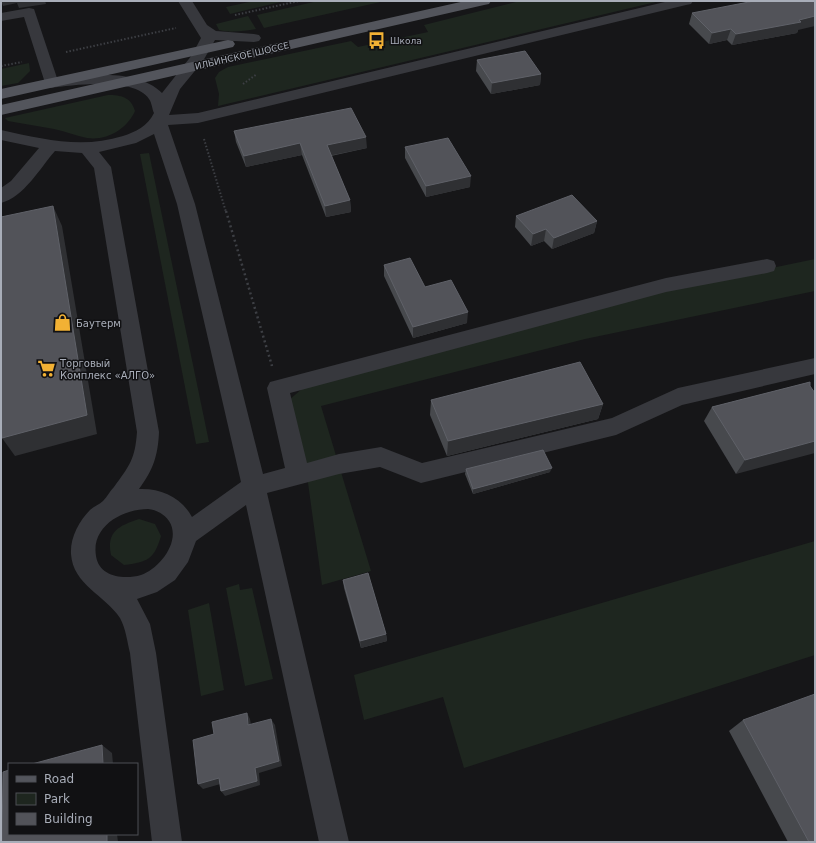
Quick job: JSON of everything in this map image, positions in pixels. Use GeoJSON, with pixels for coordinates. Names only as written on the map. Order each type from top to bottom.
{"type":"FeatureCollection","features":[{"type":"Feature","properties":{"kind":"main road"},"geometry":{"type":"LineString","coordinates":[[407,4],[423,1]]}},
{"type":"Feature","properties":{"kind":"main road","name":"ИЛЬИНСКОЕ ШОССЕ"},"geometry":{"type":"LineString","coordinates":[[1,110],[484,1]]}},
{"type":"Feature","properties":{"kind":"main road","name":"ИЛЬИНСКОЕ ШОССЕ"},"geometry":{"type":"LineString","coordinates":[[1,94],[270,35]]}},
{"type":"Feature","properties":{"kind":"street"},"geometry":{"type":"LineString","coordinates":[[1,135],[50,146],[87,148],[104,146],[136,137],[149,130],[160,117],[171,92],[204,49],[208,38],[206,32],[200,27],[186,1]]}},
{"type":"Feature","properties":{"kind":"street"},"geometry":{"type":"LineString","coordinates":[[160,117],[198,118],[686,1]]}},
{"type":"Feature","properties":{"kind":"street"},"geometry":{"type":"LineString","coordinates":[[1,17],[29,12],[52,83],[104,79],[127,82],[144,87],[155,95],[160,117],[186,204],[254,486],[334,842]]}},
{"type":"Feature","properties":{"kind":"street"},"geometry":{"type":"LineString","coordinates":[[200,27],[212,35],[223,37],[254,38]]}},
{"type":"Feature","properties":{"kind":"street"},"geometry":{"type":"LineString","coordinates":[[170,56],[186,48],[195,41],[199,34],[200,27]]}},
{"type":"Feature","properties":{"kind":"street"},"geometry":{"type":"LineString","coordinates":[[171,92],[186,78],[220,61]]}},
{"type":"Feature","properties":{"kind":"street"},"geometry":{"type":"LineString","coordinates":[[1,197],[17,185],[50,146]]}},
{"type":"Feature","properties":{"kind":"street"},"geometry":{"type":"LineString","coordinates":[[87,148],[102,167],[148,432],[147,450],[141,468],[112,507],[99,517],[88,531],[84,544],[83,558],[94,578],[108,587],[128,608],[137,624],[144,660],[167,842]]}},
{"type":"Feature","properties":{"kind":"street"},"geometry":{"type":"LineString","coordinates":[[298,474],[278,388],[666,285],[767,266]]}},
{"type":"Feature","properties":{"kind":"street"},"geometry":{"type":"LineString","coordinates":[[185,534],[254,486],[298,474],[339,464],[381,457],[421,473],[616,426],[678,397],[815,366]]}},
{"type":"Feature","properties":{"kind":"street"},"geometry":{"type":"LineString","coordinates":[[108,587],[127,589],[148,584],[164,574],[181,552],[185,534],[182,520],[172,508],[154,500],[130,500],[112,507]]}},
{"type":"Feature","properties":{"kind":"path"},"geometry":{"type":"LineString","coordinates":[[235,15],[299,1]]}},
{"type":"Feature","properties":{"kind":"path"},"geometry":{"type":"LineString","coordinates":[[1,66],[182,27]]}},
{"type":"Feature","properties":{"kind":"path"},"geometry":{"type":"LineString","coordinates":[[198,118],[278,388]]}},
{"type":"Feature","properties":{"kind":"green space"},"geometry":{"type":"Polygon","coordinates":[[[254,1],[285,1],[230,14],[226,7],[254,1]]]}},
{"type":"Feature","properties":{"kind":"green space"},"geometry":{"type":"Polygon","coordinates":[[[318,1],[385,1],[264,28],[257,15],[318,1]]]}},
{"type":"Feature","properties":{"kind":"green space"},"geometry":{"type":"Polygon","coordinates":[[[520,1],[660,1],[218,106],[219,94],[215,78],[219,72],[228,67],[351,41],[358,47],[428,32],[424,25],[520,1]]]}},
{"type":"Feature","properties":{"kind":"green space"},"geometry":{"type":"Polygon","coordinates":[[[248,16],[256,29],[224,31],[219,30],[216,24],[248,16]]]}},
{"type":"Feature","properties":{"kind":"green space"},"geometry":{"type":"Polygon","coordinates":[[[29,63],[30,71],[18,83],[1,86],[1,69],[29,63]]]}},
{"type":"Feature","properties":{"kind":"green space"},"geometry":{"type":"Polygon","coordinates":[[[108,95],[121,96],[125,98],[131,103],[135,111],[122,128],[109,136],[102,138],[87,138],[58,130],[8,121],[5,118],[108,95]]]}},
{"type":"Feature","properties":{"kind":"green space"},"geometry":{"type":"Polygon","coordinates":[[[149,153],[209,442],[196,444],[140,154],[149,153]]]}},
{"type":"Feature","properties":{"kind":"green space"},"geometry":{"type":"Polygon","coordinates":[[[815,259],[815,291],[585,339],[321,406],[371,571],[322,585],[305,461],[289,400],[309,383],[667,290],[815,259]]]}},
{"type":"Feature","properties":{"kind":"green space"},"geometry":{"type":"Polygon","coordinates":[[[139,519],[155,524],[161,536],[156,550],[152,555],[144,561],[124,565],[111,555],[110,540],[112,535],[120,527],[139,519]]]}},
{"type":"Feature","properties":{"kind":"green space"},"geometry":{"type":"Polygon","coordinates":[[[815,541],[815,655],[464,768],[443,697],[364,720],[354,675],[815,541]]]}},
{"type":"Feature","properties":{"kind":"green space"},"geometry":{"type":"Polygon","coordinates":[[[239,584],[240,590],[252,588],[273,679],[245,686],[226,588],[239,584]]]}},
{"type":"Feature","properties":{"kind":"green space"},"geometry":{"type":"Polygon","coordinates":[[[209,603],[224,690],[201,696],[188,610],[209,603]]]}},
{"type":"Feature","properties":{"kind":"building"},"geometry":{"type":"Polygon","coordinates":[[[754,1],[815,1],[815,16],[799,20],[801,22],[736,34],[731,29],[712,33],[692,13],[754,1]]]}},
{"type":"Feature","properties":{"kind":"building"},"geometry":{"type":"Polygon","coordinates":[[[525,51],[541,74],[492,83],[477,60],[525,51]]]}},
{"type":"Feature","properties":{"kind":"building"},"geometry":{"type":"Polygon","coordinates":[[[351,108],[366,137],[327,145],[350,200],[325,206],[300,143],[244,156],[234,131],[351,108]]]}},
{"type":"Feature","properties":{"kind":"building"},"geometry":{"type":"Polygon","coordinates":[[[448,138],[471,176],[426,186],[405,147],[448,138]]]}},
{"type":"Feature","properties":{"kind":"building"},"geometry":{"type":"Polygon","coordinates":[[[572,195],[597,221],[554,238],[546,229],[533,234],[516,216],[572,195]]]}},
{"type":"Feature","properties":{"kind":"building","name":"Торговый Комплекс «АЛГО»"},"geometry":{"type":"Polygon","coordinates":[[[53,206],[87,415],[2,438],[1,217],[53,206]]]}},
{"type":"Feature","properties":{"kind":"building"},"geometry":{"type":"Polygon","coordinates":[[[410,258],[425,287],[451,280],[468,312],[413,327],[384,265],[410,258]]]}},
{"type":"Feature","properties":{"kind":"building"},"geometry":{"type":"Polygon","coordinates":[[[580,362],[603,404],[448,441],[431,400],[580,362]]]}},
{"type":"Feature","properties":{"kind":"building"},"geometry":{"type":"Polygon","coordinates":[[[810,382],[810,386],[815,393],[815,441],[745,460],[712,407],[810,382]]]}},
{"type":"Feature","properties":{"kind":"building"},"geometry":{"type":"Polygon","coordinates":[[[543,450],[552,468],[473,489],[466,469],[543,450]]]}},
{"type":"Feature","properties":{"kind":"building"},"geometry":{"type":"Polygon","coordinates":[[[368,573],[386,634],[360,641],[343,580],[368,573]]]}},
{"type":"Feature","properties":{"kind":"building"},"geometry":{"type":"Polygon","coordinates":[[[815,694],[815,842],[809,842],[743,720],[815,694]]]}},
{"type":"Feature","properties":{"kind":"building"},"geometry":{"type":"Polygon","coordinates":[[[247,713],[248,725],[271,719],[279,761],[255,768],[257,781],[221,791],[219,778],[198,784],[193,740],[214,734],[212,722],[247,713]]]}},
{"type":"Feature","properties":{"kind":"building"},"geometry":{"type":"Polygon","coordinates":[[[102,745],[103,763],[36,763],[102,745]]]}},
{"type":"Feature","properties":{"kind":"building"},"geometry":{"type":"Polygon","coordinates":[[[8,770],[8,835],[107,835],[107,842],[2,842],[3,772],[8,770]]]}},
{"type":"Feature","properties":{"kind":"place","name":"Школа"},"geometry":{"type":"Point","coordinates":[377,41]}},
{"type":"Feature","properties":{"kind":"place","name":"Баутерм"},"geometry":{"type":"Point","coordinates":[63,323]}},
{"type":"Feature","properties":{"kind":"place","name":"Торговый Комплекс «АЛГО»"},"geometry":{"type":"Point","coordinates":[47,369]}}]}
